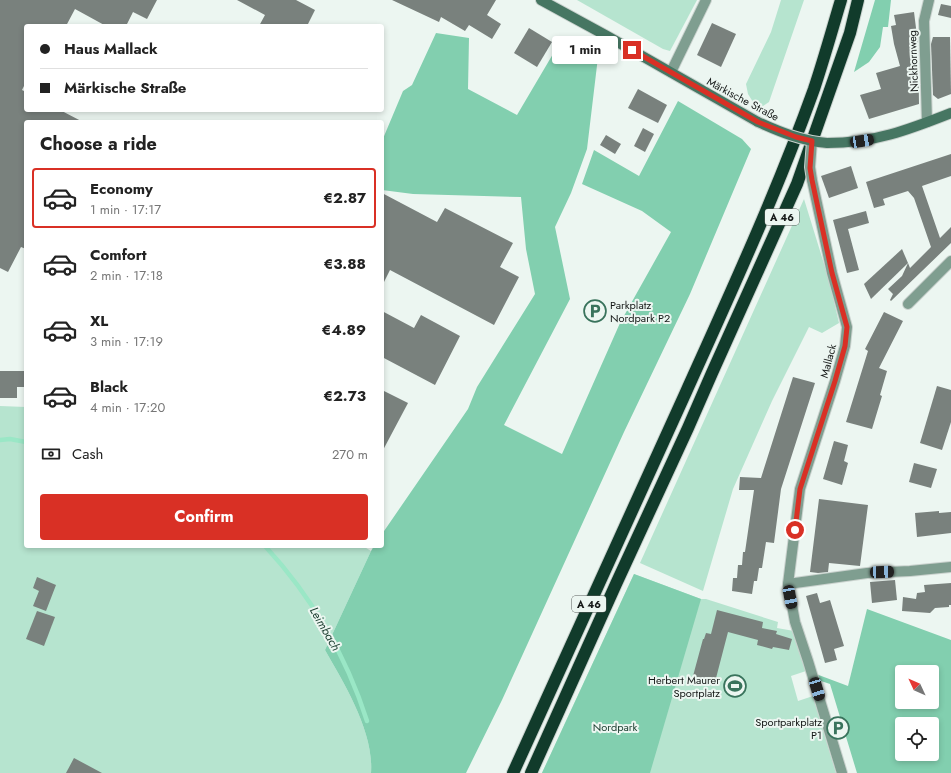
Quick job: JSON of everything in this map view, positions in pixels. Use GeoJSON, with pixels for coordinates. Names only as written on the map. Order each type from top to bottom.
{"type":"FeatureCollection","features":[{"type":"Feature","properties":{"kind":"highway","name":"A 46"},"geometry":{"type":"LineString","coordinates":[[513,773],[762,220],[790,153],[814,87],[829,43],[841,0]]}},
{"type":"Feature","properties":{"kind":"highway","name":"A 46"},"geometry":{"type":"LineString","coordinates":[[531,773],[685,435],[797,184],[850,33],[858,0]]}},
{"type":"Feature","properties":{"kind":"main road","name":"Märkische Straße"},"geometry":{"type":"LineString","coordinates":[[541,0],[758,122],[796,137],[827,143],[850,143],[893,134],[951,113]]}},
{"type":"Feature","properties":{"kind":"street"},"geometry":{"type":"LineString","coordinates":[[671,72],[706,0]]}},
{"type":"Feature","properties":{"kind":"street","name":"Nickhornweg"},"geometry":{"type":"LineString","coordinates":[[927,122],[924,21],[929,0]]}},
{"type":"Feature","properties":{"kind":"street","name":"Mallack"},"geometry":{"type":"LineString","coordinates":[[812,141],[810,168],[812,180],[832,273],[847,327],[845,346],[835,381],[800,489],[788,584],[795,622],[842,773]]}},
{"type":"Feature","properties":{"kind":"street"},"geometry":{"type":"LineString","coordinates":[[908,304],[951,261]]}},
{"type":"Feature","properties":{"kind":"street"},"geometry":{"type":"LineString","coordinates":[[788,584],[867,573],[951,567]]}},
{"type":"Feature","properties":{"kind":"green space"},"geometry":{"type":"Polygon","coordinates":[[[577,0],[697,0],[670,51],[663,49],[577,0]]]}},
{"type":"Feature","properties":{"kind":"green space"},"geometry":{"type":"Polygon","coordinates":[[[781,0],[804,0],[769,102],[763,106],[753,102],[748,94],[746,84],[771,32],[781,0]]]}},
{"type":"Feature","properties":{"kind":"green space"},"geometry":{"type":"Polygon","coordinates":[[[875,0],[891,0],[888,27],[883,27],[880,47],[869,62],[854,72],[875,0]]]}},
{"type":"Feature","properties":{"kind":"green space"},"geometry":{"type":"Polygon","coordinates":[[[436,33],[469,38],[468,89],[517,115],[563,37],[598,57],[587,149],[571,193],[555,227],[570,299],[504,425],[562,454],[620,323],[671,232],[642,211],[582,184],[594,150],[639,176],[678,101],[742,139],[751,149],[690,294],[624,432],[502,700],[466,773],[371,773],[371,757],[363,725],[349,693],[325,650],[371,551],[373,548],[384,548],[384,531],[468,409],[477,387],[535,294],[526,249],[521,197],[413,194],[384,190],[384,136],[403,91],[412,85],[436,33]]]}},
{"type":"Feature","properties":{"kind":"green space"},"geometry":{"type":"Polygon","coordinates":[[[804,199],[829,280],[839,323],[822,333],[809,327],[772,401],[733,489],[703,591],[640,563],[804,199]]]}},
{"type":"Feature","properties":{"kind":"green space"},"geometry":{"type":"Polygon","coordinates":[[[0,406],[24,407],[24,548],[366,548],[371,551],[325,650],[349,693],[363,725],[371,757],[371,773],[0,773],[0,406]]]}},
{"type":"Feature","properties":{"kind":"green space"},"geometry":{"type":"Polygon","coordinates":[[[634,574],[701,599],[706,599],[778,622],[777,628],[794,631],[806,671],[791,676],[798,701],[813,696],[836,773],[542,773],[634,574]]]}},
{"type":"Feature","properties":{"kind":"green space","name":"Nordpark"},"geometry":{"type":"Polygon","coordinates":[[[634,574],[701,599],[650,773],[542,773],[634,574]]]}},
{"type":"Feature","properties":{"kind":"green space"},"geometry":{"type":"Polygon","coordinates":[[[867,609],[951,640],[951,773],[857,773],[830,684],[818,680],[816,674],[848,686],[867,609]]]}},
{"type":"Feature","properties":{"kind":"building"},"geometry":{"type":"Polygon","coordinates":[[[0,0],[157,0],[147,19],[133,12],[127,24],[102,24],[75,9],[67,24],[24,24],[24,86],[22,90],[24,91],[24,112],[64,112],[79,120],[24,120],[24,248],[21,247],[8,272],[0,268],[0,0]]]}},
{"type":"Feature","properties":{"kind":"building"},"geometry":{"type":"Polygon","coordinates":[[[237,0],[296,0],[315,10],[308,24],[260,24],[265,15],[237,0]]]}},
{"type":"Feature","properties":{"kind":"building"},"geometry":{"type":"Polygon","coordinates":[[[392,0],[496,0],[487,15],[501,24],[492,39],[469,25],[465,31],[441,17],[439,22],[392,0]]]}},
{"type":"Feature","properties":{"kind":"building"},"geometry":{"type":"Polygon","coordinates":[[[941,4],[951,6],[951,18],[938,15],[941,4]]]}},
{"type":"Feature","properties":{"kind":"building"},"geometry":{"type":"Polygon","coordinates":[[[914,12],[918,44],[919,104],[869,119],[860,95],[881,89],[876,73],[900,66],[891,26],[896,25],[894,15],[914,12]]]}},
{"type":"Feature","properties":{"kind":"building"},"geometry":{"type":"Polygon","coordinates":[[[712,23],[736,34],[721,67],[697,55],[712,23]]]}},
{"type":"Feature","properties":{"kind":"building"},"geometry":{"type":"Polygon","coordinates":[[[529,28],[552,42],[537,67],[514,53],[529,28]]]}},
{"type":"Feature","properties":{"kind":"building"},"geometry":{"type":"Polygon","coordinates":[[[933,37],[950,37],[951,94],[938,99],[933,95],[931,44],[933,37]]]}},
{"type":"Feature","properties":{"kind":"building"},"geometry":{"type":"Polygon","coordinates":[[[638,89],[667,105],[658,123],[628,108],[638,89]]]}},
{"type":"Feature","properties":{"kind":"building"},"geometry":{"type":"Polygon","coordinates":[[[643,128],[654,134],[645,152],[634,146],[643,128]]]}},
{"type":"Feature","properties":{"kind":"building"},"geometry":{"type":"Polygon","coordinates":[[[606,135],[621,144],[615,154],[600,145],[606,135]]]}},
{"type":"Feature","properties":{"kind":"building"},"geometry":{"type":"Polygon","coordinates":[[[951,154],[951,176],[922,186],[940,238],[951,227],[951,243],[891,301],[890,300],[893,294],[888,289],[902,276],[908,263],[910,268],[931,247],[914,198],[908,191],[883,199],[885,205],[874,208],[866,182],[951,154]]]}},
{"type":"Feature","properties":{"kind":"building"},"geometry":{"type":"Polygon","coordinates":[[[851,166],[858,188],[829,198],[821,176],[851,166]]]}},
{"type":"Feature","properties":{"kind":"building"},"geometry":{"type":"Polygon","coordinates":[[[384,194],[437,222],[445,208],[513,243],[500,267],[519,277],[494,325],[390,270],[384,282],[384,194]]]}},
{"type":"Feature","properties":{"kind":"building"},"geometry":{"type":"Polygon","coordinates":[[[866,211],[869,223],[848,229],[859,270],[847,273],[833,220],[866,211]]]}},
{"type":"Feature","properties":{"kind":"building"},"geometry":{"type":"Polygon","coordinates":[[[902,249],[908,263],[871,299],[864,284],[902,249]]]}},
{"type":"Feature","properties":{"kind":"building"},"geometry":{"type":"Polygon","coordinates":[[[384,312],[414,328],[421,315],[460,336],[435,385],[384,358],[384,312]]]}},
{"type":"Feature","properties":{"kind":"building"},"geometry":{"type":"Polygon","coordinates":[[[884,312],[903,321],[879,368],[887,371],[880,395],[882,396],[872,429],[846,422],[868,351],[865,349],[884,312]]]}},
{"type":"Feature","properties":{"kind":"building"},"geometry":{"type":"Polygon","coordinates":[[[0,371],[24,371],[24,387],[17,387],[17,398],[0,398],[0,371]]]}},
{"type":"Feature","properties":{"kind":"building"},"geometry":{"type":"Polygon","coordinates":[[[793,377],[815,383],[781,489],[774,543],[766,542],[762,568],[759,568],[757,581],[754,581],[752,594],[732,591],[733,578],[737,578],[738,565],[742,565],[743,552],[745,552],[754,490],[739,490],[740,477],[761,478],[793,377]]]}},
{"type":"Feature","properties":{"kind":"building"},"geometry":{"type":"Polygon","coordinates":[[[937,386],[951,390],[951,422],[942,450],[920,443],[937,386]]]}},
{"type":"Feature","properties":{"kind":"building"},"geometry":{"type":"Polygon","coordinates":[[[384,391],[408,403],[384,448],[384,391]]]}},
{"type":"Feature","properties":{"kind":"building"},"geometry":{"type":"Polygon","coordinates":[[[834,441],[848,445],[844,461],[848,463],[842,485],[823,479],[834,441]]]}},
{"type":"Feature","properties":{"kind":"building"},"geometry":{"type":"Polygon","coordinates":[[[914,463],[937,469],[931,488],[909,482],[914,463]]]}},
{"type":"Feature","properties":{"kind":"building"},"geometry":{"type":"Polygon","coordinates":[[[819,499],[868,505],[860,566],[829,563],[828,572],[810,572],[819,499]]]}},
{"type":"Feature","properties":{"kind":"building"},"geometry":{"type":"Polygon","coordinates":[[[939,511],[939,513],[951,512],[951,533],[917,537],[915,513],[939,511]]]}},
{"type":"Feature","properties":{"kind":"building"},"geometry":{"type":"Polygon","coordinates":[[[37,577],[56,585],[46,611],[33,606],[39,591],[33,588],[37,577]]]}},
{"type":"Feature","properties":{"kind":"building"},"geometry":{"type":"Polygon","coordinates":[[[895,580],[897,600],[872,603],[870,582],[895,580]]]}},
{"type":"Feature","properties":{"kind":"building"},"geometry":{"type":"Polygon","coordinates":[[[951,583],[951,605],[949,605],[949,607],[935,608],[930,613],[902,611],[903,597],[916,599],[917,593],[925,592],[924,585],[951,583]]]}},
{"type":"Feature","properties":{"kind":"building"},"geometry":{"type":"Polygon","coordinates":[[[817,593],[820,603],[830,600],[844,646],[834,649],[837,660],[825,663],[806,596],[817,593]]]}},
{"type":"Feature","properties":{"kind":"building"},"geometry":{"type":"Polygon","coordinates":[[[717,610],[763,622],[762,628],[777,631],[776,634],[792,639],[789,650],[773,647],[772,649],[757,645],[758,640],[728,632],[715,682],[693,676],[703,639],[706,633],[711,634],[717,610]]]}},
{"type":"Feature","properties":{"kind":"building"},"geometry":{"type":"Polygon","coordinates":[[[37,611],[55,617],[44,646],[26,639],[37,611]]]}},
{"type":"Feature","properties":{"kind":"building"},"geometry":{"type":"Polygon","coordinates":[[[74,758],[102,773],[66,773],[74,758]]]}},
{"type":"Feature","properties":{"kind":"waterway","name":"Leimbach"},"geometry":{"type":"LineString","coordinates":[[0,440],[10,439],[24,442]]}},
{"type":"Feature","properties":{"kind":"waterway","name":"Leimbach"},"geometry":{"type":"LineString","coordinates":[[267,548],[298,586],[326,628],[349,673],[367,721]]}},
{"type":"Feature","properties":{"kind":"place","name":"Parkplatz Nordpark P2"},"geometry":{"type":"Point","coordinates":[595,311]}},
{"type":"Feature","properties":{"kind":"place","name":"Herbert Maurer Sportplatz"},"geometry":{"type":"Point","coordinates":[735,686]}},
{"type":"Feature","properties":{"kind":"place","name":"Sportparkplatz P1"},"geometry":{"type":"Point","coordinates":[838,728]}},
{"type":"Feature","properties":{"kind":"route"},"geometry":{"type":"LineString","coordinates":[[632,50],[758,122],[777,131],[812,141],[810,168],[812,180],[832,273],[847,327],[845,346],[835,381],[800,489],[795,530]]}}]}
